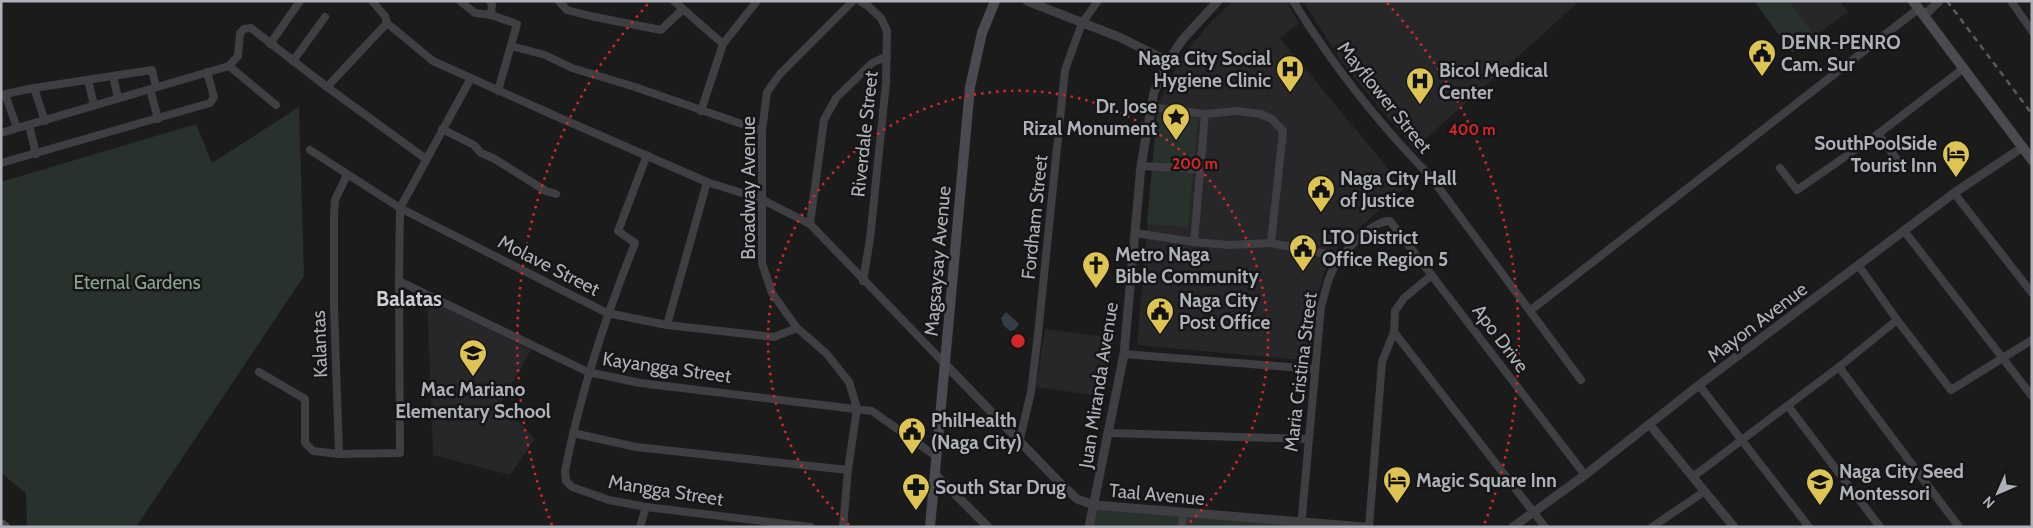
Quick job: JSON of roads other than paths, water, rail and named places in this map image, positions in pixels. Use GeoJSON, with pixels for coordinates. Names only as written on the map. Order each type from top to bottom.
{"type":"FeatureCollection","features":[{"type":"Feature","properties":{"kind":"main road","name":"Magsaysay Avenue"},"geometry":{"type":"LineString","coordinates":[[930,527],[970,87],[982,34],[995,1]]}},
{"type":"Feature","properties":{"kind":"main road"},"geometry":{"type":"LineString","coordinates":[[1919,8],[2032,160]]}},
{"type":"Feature","properties":{"kind":"main road"},"geometry":{"type":"LineString","coordinates":[[1,524],[5,527]]}},
{"type":"Feature","properties":{"kind":"street"},"geometry":{"type":"LineString","coordinates":[[270,44],[300,1]]}},
{"type":"Feature","properties":{"kind":"street"},"geometry":{"type":"LineString","coordinates":[[372,1],[385,16],[387,23],[433,61],[707,182],[761,199],[810,224],[862,281],[945,364]]}},
{"type":"Feature","properties":{"kind":"street"},"geometry":{"type":"LineString","coordinates":[[460,1],[475,13],[491,15],[517,24],[498,91]]}},
{"type":"Feature","properties":{"kind":"street"},"geometry":{"type":"LineString","coordinates":[[490,1],[492,4],[491,15]]}},
{"type":"Feature","properties":{"kind":"street"},"geometry":{"type":"LineString","coordinates":[[559,1],[567,10],[662,30],[683,9]]}},
{"type":"Feature","properties":{"kind":"street"},"geometry":{"type":"LineString","coordinates":[[674,1],[723,44]]}},
{"type":"Feature","properties":{"kind":"street"},"geometry":{"type":"LineString","coordinates":[[701,111],[723,44],[757,1]]}},
{"type":"Feature","properties":{"kind":"street","name":"Broadway Avenue"},"geometry":{"type":"LineString","coordinates":[[853,1],[780,74],[767,92],[762,131],[761,199],[762,263],[772,293],[797,328],[826,353],[849,382],[857,408]]}},
{"type":"Feature","properties":{"kind":"street","name":"Riverdale Street"},"geometry":{"type":"LineString","coordinates":[[860,1],[881,18],[887,31],[886,83],[870,239],[862,281]]}},
{"type":"Feature","properties":{"kind":"street"},"geometry":{"type":"LineString","coordinates":[[1027,1],[1119,37],[1168,61]]}},
{"type":"Feature","properties":{"kind":"street","name":"Fordham Street"},"geometry":{"type":"LineString","coordinates":[[1020,443],[1031,392],[1066,70],[1082,23],[1098,1]]}},
{"type":"Feature","properties":{"kind":"street","name":"Juan Miranda Avenue"},"geometry":{"type":"LineString","coordinates":[[1089,527],[1124,354],[1141,166],[1150,107],[1154,92],[1168,61],[1183,39],[1218,1]]}},
{"type":"Feature","properties":{"kind":"street","name":"Mayflower Street"},"geometry":{"type":"LineString","coordinates":[[1293,1],[1315,36],[1356,92],[1430,176],[1581,380]]}},
{"type":"Feature","properties":{"kind":"street"},"geometry":{"type":"LineString","coordinates":[[1531,310],[1919,8],[1939,1]]}},
{"type":"Feature","properties":{"kind":"street"},"geometry":{"type":"LineString","coordinates":[[2011,1],[2028,19],[2032,31]]}},
{"type":"Feature","properties":{"kind":"street"},"geometry":{"type":"LineString","coordinates":[[293,61],[325,17]]}},
{"type":"Feature","properties":{"kind":"street"},"geometry":{"type":"LineString","coordinates":[[327,88],[387,23]]}},
{"type":"Feature","properties":{"kind":"street"},"geometry":{"type":"LineString","coordinates":[[1,133],[229,66],[238,56],[240,33],[244,29],[251,28],[327,88],[426,159]]}},
{"type":"Feature","properties":{"kind":"street"},"geometry":{"type":"LineString","coordinates":[[511,46],[545,55],[572,68],[635,87],[762,131]]}},
{"type":"Feature","properties":{"kind":"street"},"geometry":{"type":"LineString","coordinates":[[810,224],[824,120],[836,98],[872,63],[887,56]]}},
{"type":"Feature","properties":{"kind":"street"},"geometry":{"type":"LineString","coordinates":[[229,66],[276,105]]}},
{"type":"Feature","properties":{"kind":"street"},"geometry":{"type":"LineString","coordinates":[[1780,168],[1797,190],[1878,134],[1964,68]]}},
{"type":"Feature","properties":{"kind":"street"},"geometry":{"type":"LineString","coordinates":[[17,128],[5,94],[152,70],[158,119]]}},
{"type":"Feature","properties":{"kind":"street"},"geometry":{"type":"LineString","coordinates":[[1,163],[158,119],[210,102],[214,97],[207,72]]}},
{"type":"Feature","properties":{"kind":"street"},"geometry":{"type":"LineString","coordinates":[[113,76],[118,98]]}},
{"type":"Feature","properties":{"kind":"street"},"geometry":{"type":"LineString","coordinates":[[259,372],[305,399],[305,443],[313,451],[339,454],[400,453],[398,281],[400,208],[471,78]]}},
{"type":"Feature","properties":{"kind":"street"},"geometry":{"type":"LineString","coordinates":[[88,80],[94,105]]}},
{"type":"Feature","properties":{"kind":"street"},"geometry":{"type":"LineString","coordinates":[[34,88],[45,121]]}},
{"type":"Feature","properties":{"kind":"street"},"geometry":{"type":"LineString","coordinates":[[1150,107],[1205,114],[1236,111],[1261,114],[1272,119],[1283,131],[1271,243]]}},
{"type":"Feature","properties":{"kind":"street"},"geometry":{"type":"LineString","coordinates":[[1194,242],[1205,114]]}},
{"type":"Feature","properties":{"kind":"street"},"geometry":{"type":"LineString","coordinates":[[29,125],[36,154]]}},
{"type":"Feature","properties":{"kind":"street"},"geometry":{"type":"LineString","coordinates":[[442,130],[474,145],[481,153],[494,158],[546,191],[556,194]]}},
{"type":"Feature","properties":{"kind":"street"},"geometry":{"type":"LineString","coordinates":[[1878,134],[1904,169]]}},
{"type":"Feature","properties":{"kind":"street","name":"Mayon Avenue"},"geometry":{"type":"LineString","coordinates":[[1513,527],[1650,425],[1699,385],[1905,232],[1954,193],[2022,148]]}},
{"type":"Feature","properties":{"kind":"street","name":"Molave Street"},"geometry":{"type":"LineString","coordinates":[[310,150],[400,208],[608,313],[667,325],[774,337],[797,328]]}},
{"type":"Feature","properties":{"kind":"street"},"geometry":{"type":"LineString","coordinates":[[647,155],[618,231],[635,243],[588,372],[573,433],[636,447],[848,470]]}},
{"type":"Feature","properties":{"kind":"street"},"geometry":{"type":"LineString","coordinates":[[1141,166],[1200,169]]}},
{"type":"Feature","properties":{"kind":"street","name":"Kalantas"},"geometry":{"type":"LineString","coordinates":[[339,454],[334,306],[334,215],[335,200],[347,175]]}},
{"type":"Feature","properties":{"kind":"street"},"geometry":{"type":"LineString","coordinates":[[667,325],[707,182]]}},
{"type":"Feature","properties":{"kind":"street"},"geometry":{"type":"LineString","coordinates":[[1954,193],[2032,293]]}},
{"type":"Feature","properties":{"kind":"street","name":"Maria Cristina Street"},"geometry":{"type":"LineString","coordinates":[[1301,524],[1321,307],[1330,275],[1341,257],[1369,229],[1383,221],[1390,221]]}},
{"type":"Feature","properties":{"kind":"street","name":"Apo Drive"},"geometry":{"type":"LineString","coordinates":[[1390,221],[1585,474]]}},
{"type":"Feature","properties":{"kind":"street"},"geometry":{"type":"LineString","coordinates":[[1905,232],[2032,396]]}},
{"type":"Feature","properties":{"kind":"street"},"geometry":{"type":"LineString","coordinates":[[1135,233],[1229,245],[1271,243],[1341,257]]}},
{"type":"Feature","properties":{"kind":"street"},"geometry":{"type":"LineString","coordinates":[[1859,266],[1897,320],[1951,390],[2032,340]]}},
{"type":"Feature","properties":{"kind":"street"},"geometry":{"type":"LineString","coordinates":[[1369,527],[1382,362],[1394,332],[1395,311],[1404,298],[1432,275]]}},
{"type":"Feature","properties":{"kind":"street","name":"Kayangga Street"},"geometry":{"type":"LineString","coordinates":[[398,281],[588,372],[640,383],[872,411],[937,457]]}},
{"type":"Feature","properties":{"kind":"street"},"geometry":{"type":"LineString","coordinates":[[1694,476],[1788,406],[1897,320]]}},
{"type":"Feature","properties":{"kind":"street"},"geometry":{"type":"LineString","coordinates":[[1394,332],[1545,527]]}},
{"type":"Feature","properties":{"kind":"street"},"geometry":{"type":"LineString","coordinates":[[1124,354],[1314,370]]}},
{"type":"Feature","properties":{"kind":"street","name":"Taal Avenue"},"geometry":{"type":"LineString","coordinates":[[945,364],[1020,443],[1077,499],[1094,505],[1301,524],[1364,527]]}},
{"type":"Feature","properties":{"kind":"street"},"geometry":{"type":"LineString","coordinates":[[1838,367],[1959,527]]}},
{"type":"Feature","properties":{"kind":"street"},"geometry":{"type":"LineString","coordinates":[[1699,385],[1809,527]]}},
{"type":"Feature","properties":{"kind":"street"},"geometry":{"type":"LineString","coordinates":[[1788,406],[1880,527]]}},
{"type":"Feature","properties":{"kind":"street"},"geometry":{"type":"LineString","coordinates":[[843,527],[848,470],[857,408]]}},
{"type":"Feature","properties":{"kind":"street"},"geometry":{"type":"LineString","coordinates":[[1650,425],[1694,476],[1734,527]]}},
{"type":"Feature","properties":{"kind":"street","name":"Mangga Street"},"geometry":{"type":"LineString","coordinates":[[573,433],[565,470],[566,480],[572,487],[609,500],[646,507],[811,527]]}},
{"type":"Feature","properties":{"kind":"street"},"geometry":{"type":"LineString","coordinates":[[1109,433],[1308,439]]}},
{"type":"Feature","properties":{"kind":"street"},"geometry":{"type":"LineString","coordinates":[[936,475],[988,527]]}},
{"type":"Feature","properties":{"kind":"street"},"geometry":{"type":"LineString","coordinates":[[1652,527],[1705,491]]}},
{"type":"Feature","properties":{"kind":"street"},"geometry":{"type":"LineString","coordinates":[[640,527],[646,507]]}},
{"type":"Feature","properties":{"kind":"street"},"geometry":{"type":"LineString","coordinates":[[1182,527],[1183,512]]}},
{"type":"Feature","properties":{"kind":"street"},"geometry":{"type":"LineString","coordinates":[[1664,519],[1669,527]]}},
{"type":"Feature","properties":{"kind":"railway"},"geometry":{"type":"LineString","coordinates":[[1947,1],[2032,114]]}},
{"type":"Feature","properties":{"kind":"place","name":"DENR-PENRO Cam. Sur"},"geometry":{"type":"Point","coordinates":[1762,77]}},
{"type":"Feature","properties":{"kind":"place","name":"Naga City Social Hygiene Clinic"},"geometry":{"type":"Point","coordinates":[1290,93]}},
{"type":"Feature","properties":{"kind":"place","name":"Bicol Medical Center"},"geometry":{"type":"Point","coordinates":[1420,105]}},
{"type":"Feature","properties":{"kind":"place","name":"Dr. Jose Rizal Monument"},"geometry":{"type":"Point","coordinates":[1176,141]}},
{"type":"Feature","properties":{"kind":"place","name":"SouthPoolSide Tourist Inn"},"geometry":{"type":"Point","coordinates":[1956,178]}},
{"type":"Feature","properties":{"kind":"place","name":"Naga City Hall of Justice"},"geometry":{"type":"Point","coordinates":[1321,213]}},
{"type":"Feature","properties":{"kind":"place","name":"LTO District Office Region 5"},"geometry":{"type":"Point","coordinates":[1303,272]}},
{"type":"Feature","properties":{"kind":"place","name":"Metro Naga Bible Community"},"geometry":{"type":"Point","coordinates":[1096,289]}},
{"type":"Feature","properties":{"kind":"place","name":"Naga City Post Office"},"geometry":{"type":"Point","coordinates":[1160,335]}},
{"type":"Feature","properties":{"kind":"place","name":"Mac Mariano Elementary School"},"geometry":{"type":"Point","coordinates":[473,377]}},
{"type":"Feature","properties":{"kind":"place","name":"PhilHealth (Naga City)"},"geometry":{"type":"Point","coordinates":[912,455]}},
{"type":"Feature","properties":{"kind":"place","name":"Magic Square Inn"},"geometry":{"type":"Point","coordinates":[1397,504]}},
{"type":"Feature","properties":{"kind":"place","name":"Naga City Seed Montessori"},"geometry":{"type":"Point","coordinates":[1820,506]}},
{"type":"Feature","properties":{"kind":"place","name":"South Star Drug"},"geometry":{"type":"Point","coordinates":[916,511]}},
{"type":"Feature","properties":{"kind":"district","name":"Balatas"},"geometry":{"type":"Point","coordinates":[409,299]}},
{"type":"Feature","properties":{"kind":"park label","name":"Eternal Gardens"},"geometry":{"type":"Point","coordinates":[137,282]}}]}
